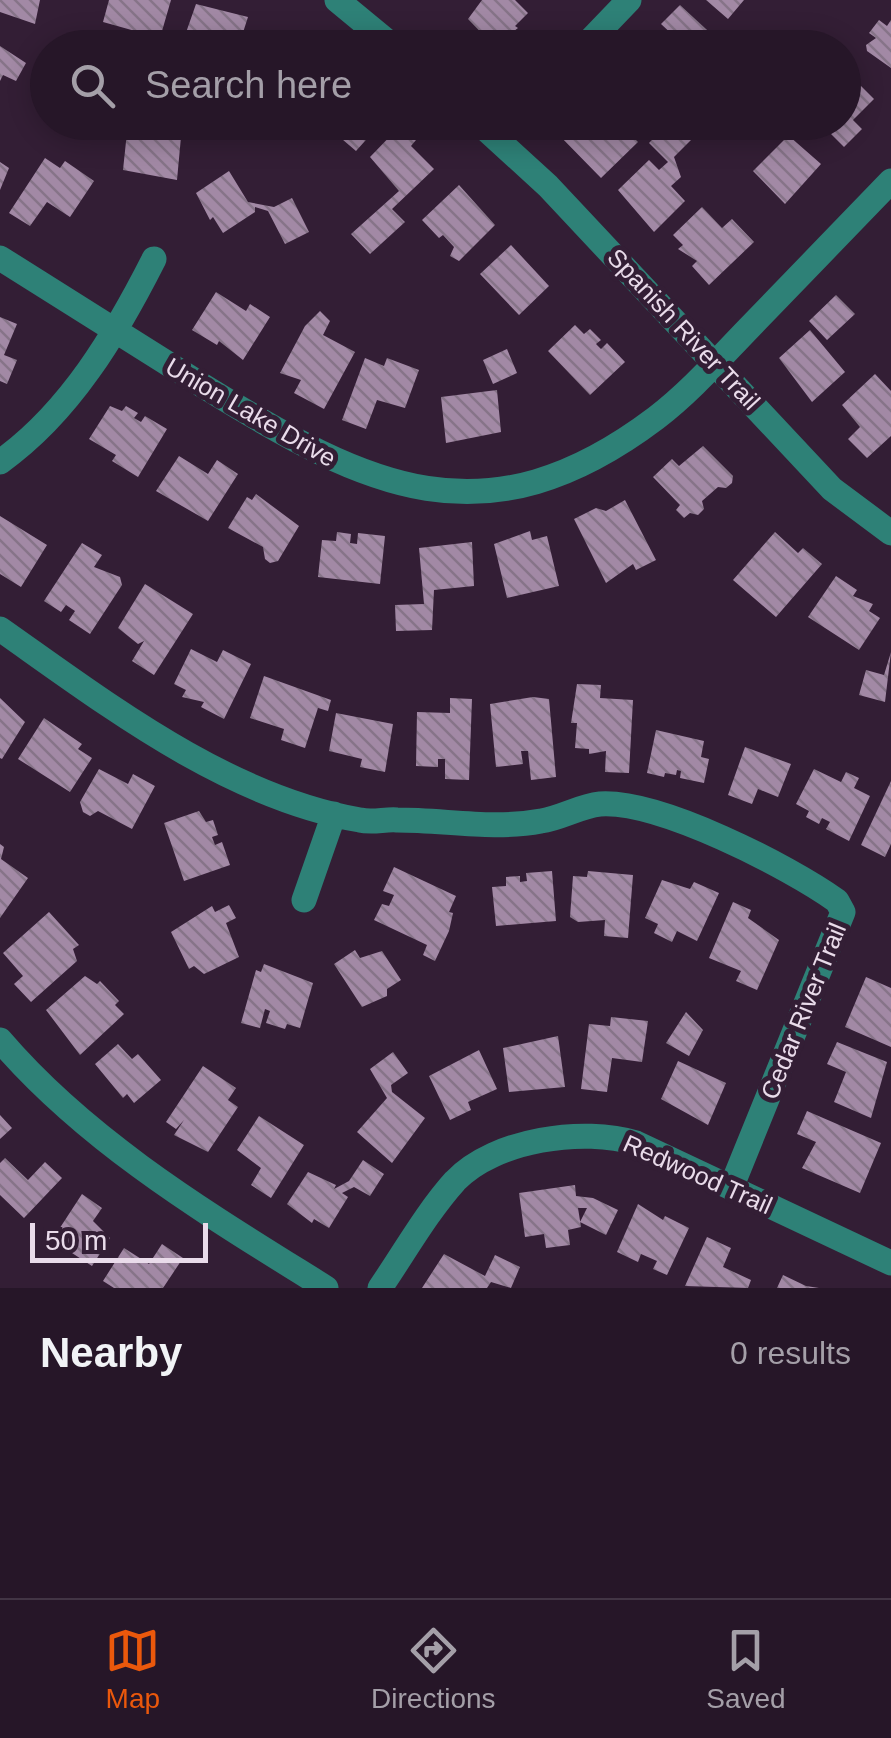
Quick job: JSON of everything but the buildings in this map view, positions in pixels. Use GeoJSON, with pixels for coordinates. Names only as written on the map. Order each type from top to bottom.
{"type":"FeatureCollection","features":[{"type":"Feature","properties":{"kind":"street"},"geometry":{"type":"LineString","coordinates":[[337,0],[373,30]]}},
{"type":"Feature","properties":{"kind":"street"},"geometry":{"type":"LineString","coordinates":[[601,30],[630,0]]}},
{"type":"Feature","properties":{"kind":"street","name":"Spanish River Trail"},"geometry":{"type":"LineString","coordinates":[[505,140],[832,489],[891,533]]}},
{"type":"Feature","properties":{"kind":"street","name":"Union Lake Drive"},"geometry":{"type":"LineString","coordinates":[[0,258],[296,442],[361,474],[469,492],[498,491],[558,476],[603,453],[658,417],[891,181]]}},
{"type":"Feature","properties":{"kind":"street"},"geometry":{"type":"LineString","coordinates":[[0,462],[64,401],[117,332],[154,259]]}},
{"type":"Feature","properties":{"kind":"street","name":"Cedar River Trail"},"geometry":{"type":"LineString","coordinates":[[0,629],[214,769],[334,814],[364,822],[493,826],[544,821],[598,804],[619,806],[682,822],[740,847],[837,901],[844,912],[731,1188]]}},
{"type":"Feature","properties":{"kind":"street"},"geometry":{"type":"LineString","coordinates":[[304,900],[334,814]]}},
{"type":"Feature","properties":{"kind":"street"},"geometry":{"type":"LineString","coordinates":[[0,1040],[57,1103],[201,1210],[326,1288]]}},
{"type":"Feature","properties":{"kind":"street","name":"Redwood Trail"},"geometry":{"type":"LineString","coordinates":[[380,1288],[456,1181],[477,1163],[541,1140],[606,1134],[891,1263]]}}]}
